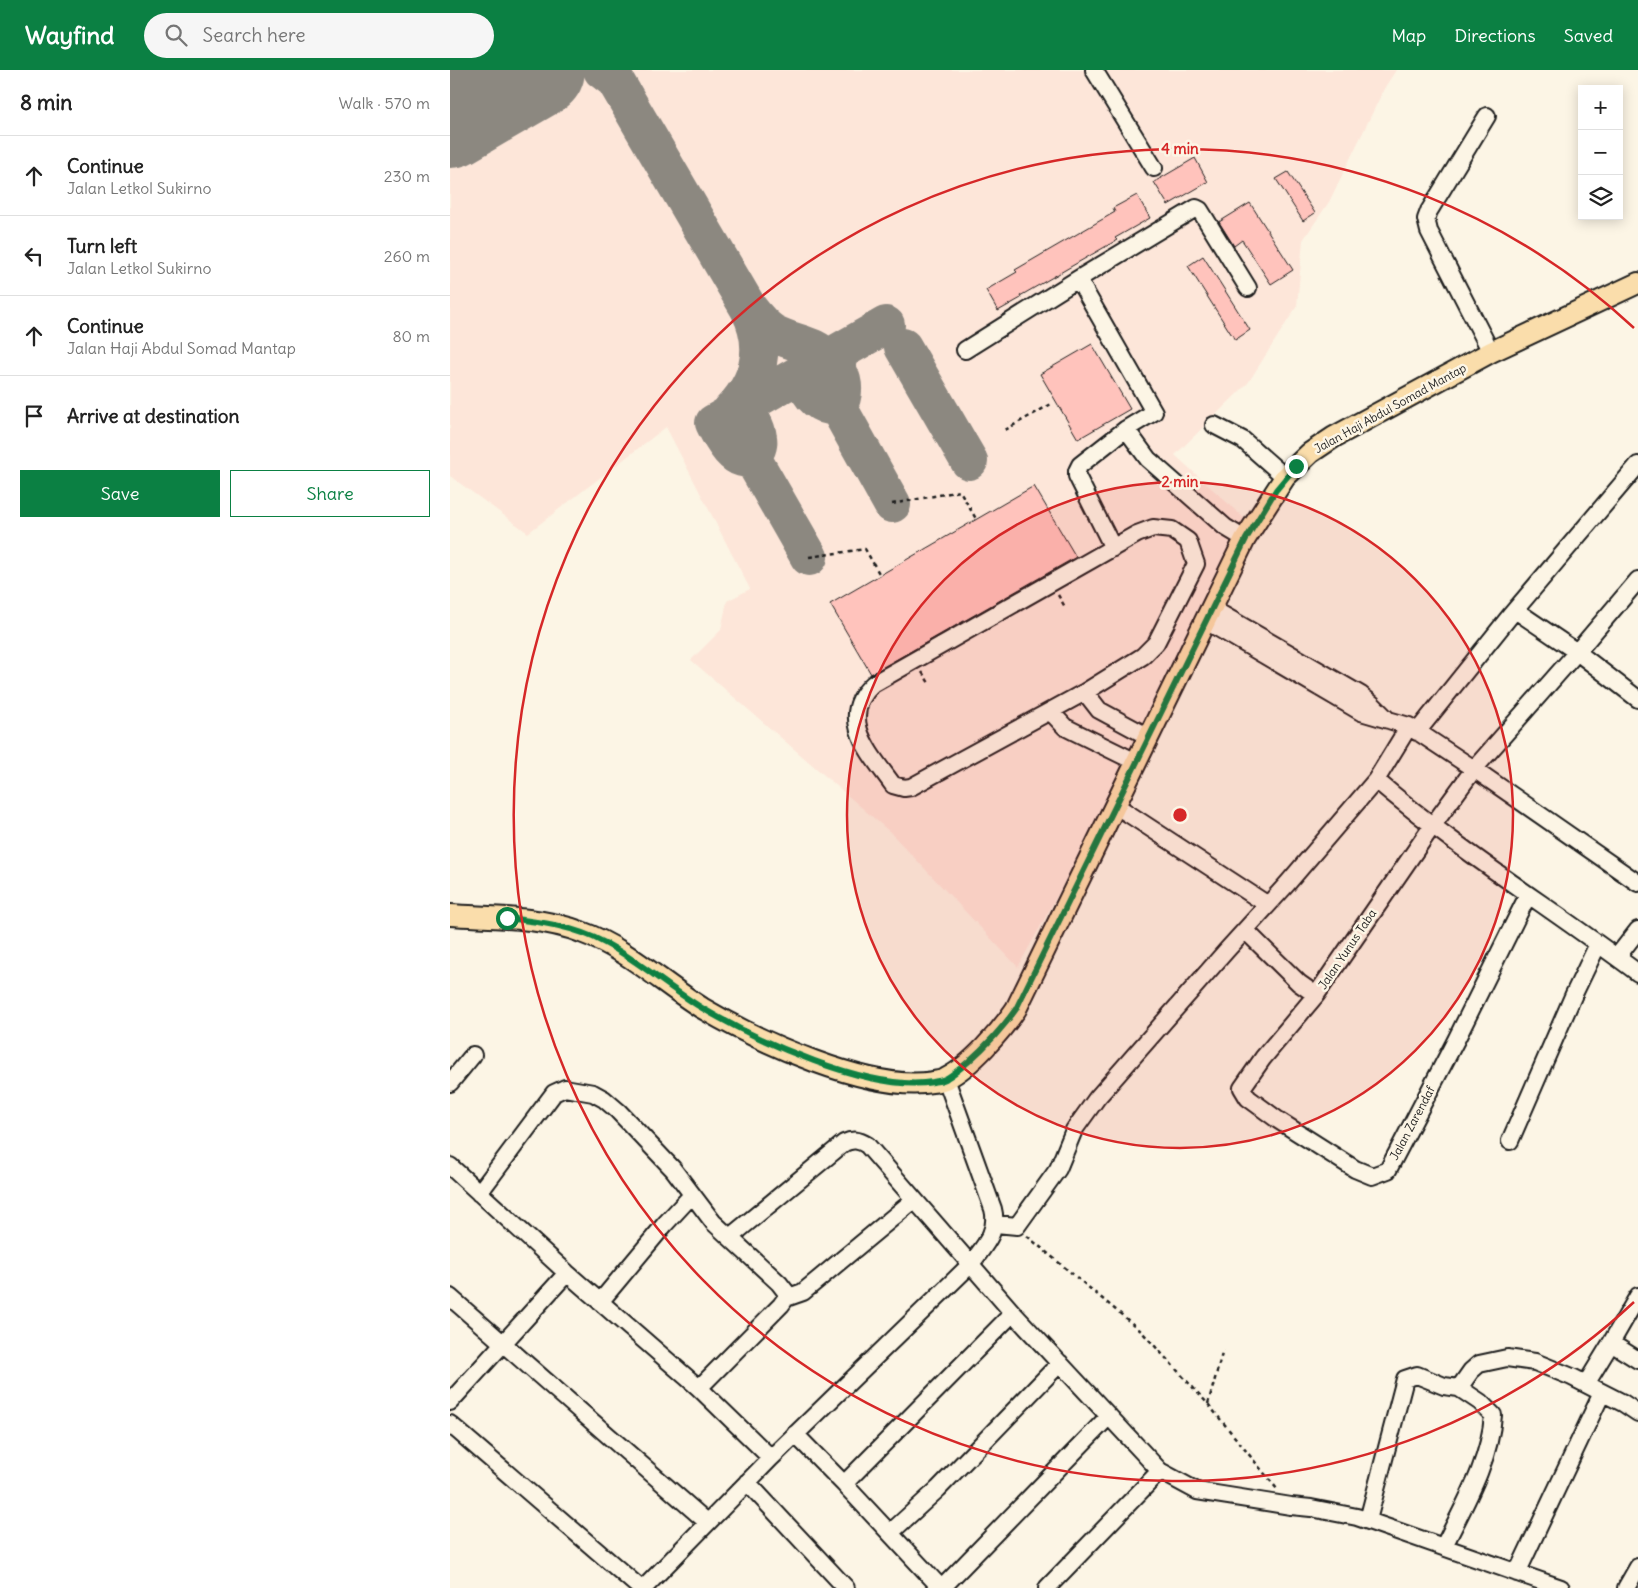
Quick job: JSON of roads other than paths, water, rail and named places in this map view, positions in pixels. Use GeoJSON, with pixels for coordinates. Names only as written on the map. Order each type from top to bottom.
{"type":"FeatureCollection","features":[{"type":"Feature","properties":{"kind":"main road","name":"Jalan Haji Abdul Somad Mantap"},"geometry":{"type":"LineString","coordinates":[[946,1079],[983,1049],[1003,1028],[1016,1009],[1246,539],[1285,478],[1310,453],[1334,437],[1491,352],[1638,283]]}},
{"type":"Feature","properties":{"kind":"main road"},"geometry":{"type":"LineString","coordinates":[[450,915],[548,922],[580,932],[605,943],[702,1008],[786,1050],[858,1076],[921,1084],[946,1079]]}},
{"type":"Feature","properties":{"kind":"street"},"geometry":{"type":"LineString","coordinates":[[1094,70],[1154,168]]}},
{"type":"Feature","properties":{"kind":"street"},"geometry":{"type":"LineString","coordinates":[[1487,116],[1426,218],[1429,231],[1491,352]]}},
{"type":"Feature","properties":{"kind":"street"},"geometry":{"type":"LineString","coordinates":[[965,350],[1196,208],[1200,210],[1248,288]]}},
{"type":"Feature","properties":{"kind":"street"},"geometry":{"type":"LineString","coordinates":[[1078,279],[1154,412],[1126,429],[1080,465],[1077,471],[1077,476],[1113,548]]}},
{"type":"Feature","properties":{"kind":"street"},"geometry":{"type":"LineString","coordinates":[[1214,425],[1244,440],[1285,478]]}},
{"type":"Feature","properties":{"kind":"street"},"geometry":{"type":"LineString","coordinates":[[1126,429],[1148,459],[1225,527],[1246,539]]}},
{"type":"Feature","properties":{"kind":"street"},"geometry":{"type":"LineString","coordinates":[[996,1224],[1016,1226],[1058,1169],[1074,1130],[1097,1098],[1376,780],[1413,729],[1638,465]]}},
{"type":"Feature","properties":{"kind":"street"},"geometry":{"type":"LineString","coordinates":[[1152,528],[1172,530],[1188,541],[1196,564],[1156,644],[1143,656],[1085,692],[911,787],[904,788],[893,785],[859,735],[856,708],[862,694],[873,684],[1113,548],[1137,534],[1152,528]]}},
{"type":"Feature","properties":{"kind":"street","name":"Jalan Yunus Taba"},"geometry":{"type":"LineString","coordinates":[[1245,930],[1299,983],[1316,995],[1433,825],[1474,769],[1638,580]]}},
{"type":"Feature","properties":{"kind":"street"},"geometry":{"type":"LineString","coordinates":[[1515,610],[1577,652],[1637,697]]}},
{"type":"Feature","properties":{"kind":"street"},"geometry":{"type":"LineString","coordinates":[[1208,615],[1361,695],[1388,720],[1413,729],[1638,883]]}},
{"type":"Feature","properties":{"kind":"street"},"geometry":{"type":"LineString","coordinates":[[1085,692],[1099,710],[1149,737]]}},
{"type":"Feature","properties":{"kind":"street"},"geometry":{"type":"LineString","coordinates":[[1050,711],[1073,732],[1136,762]]}},
{"type":"Feature","properties":{"kind":"street"},"geometry":{"type":"LineString","coordinates":[[1376,780],[1528,895],[1638,973]]}},
{"type":"Feature","properties":{"kind":"street"},"geometry":{"type":"LineString","coordinates":[[1116,805],[1268,905]]}},
{"type":"Feature","properties":{"kind":"street","name":"Jalan Zarendaf"},"geometry":{"type":"LineString","coordinates":[[1316,995],[1263,1058],[1242,1088],[1248,1098],[1278,1120],[1355,1169],[1372,1176],[1388,1170],[1456,1040],[1528,895]]}},
{"type":"Feature","properties":{"kind":"street"},"geometry":{"type":"LineString","coordinates":[[1617,957],[1638,930]]}},
{"type":"Feature","properties":{"kind":"street"},"geometry":{"type":"LineString","coordinates":[[1510,1141],[1574,994],[1598,944]]}},
{"type":"Feature","properties":{"kind":"street"},"geometry":{"type":"LineString","coordinates":[[450,1083],[474,1055]]}},
{"type":"Feature","properties":{"kind":"street"},"geometry":{"type":"LineString","coordinates":[[644,1588],[771,1458],[971,1264],[992,1233],[996,1224],[993,1210],[946,1079]]}},
{"type":"Feature","properties":{"kind":"street"},"geometry":{"type":"LineString","coordinates":[[479,1193],[554,1093],[565,1088],[592,1093],[604,1099],[618,1111],[673,1169],[713,1222],[779,1283],[786,1292],[786,1298]]}},
{"type":"Feature","properties":{"kind":"street"},"geometry":{"type":"LineString","coordinates":[[730,1237],[844,1143],[852,1140],[860,1141],[867,1145],[1013,1313],[1109,1416],[1160,1470],[1185,1486],[1197,1491],[1311,1508],[1368,1520],[1557,1587]]}},
{"type":"Feature","properties":{"kind":"street"},"geometry":{"type":"LineString","coordinates":[[450,1166],[567,1273],[699,1388],[771,1458]]}},
{"type":"Feature","properties":{"kind":"street"},"geometry":{"type":"LineString","coordinates":[[600,1302],[665,1224],[692,1195]]}},
{"type":"Feature","properties":{"kind":"street"},"geometry":{"type":"LineString","coordinates":[[699,1388],[786,1298],[803,1292],[914,1200]]}},
{"type":"Feature","properties":{"kind":"street"},"geometry":{"type":"LineString","coordinates":[[450,1402],[567,1273]]}},
{"type":"Feature","properties":{"kind":"street"},"geometry":{"type":"LineString","coordinates":[[1586,1384],[1638,1296]]}},
{"type":"Feature","properties":{"kind":"street"},"geometry":{"type":"LineString","coordinates":[[450,1297],[707,1522]]}},
{"type":"Feature","properties":{"kind":"street"},"geometry":{"type":"LineString","coordinates":[[844,1484],[1013,1313]]}},
{"type":"Feature","properties":{"kind":"street"},"geometry":{"type":"LineString","coordinates":[[1611,1343],[1638,1360]]}},
{"type":"Feature","properties":{"kind":"street"},"geometry":{"type":"LineString","coordinates":[[1459,1388],[1478,1364],[1507,1358],[1535,1362],[1586,1384],[1638,1413]]}},
{"type":"Feature","properties":{"kind":"street"},"geometry":{"type":"LineString","coordinates":[[890,1534],[938,1489],[1060,1363]]}},
{"type":"Feature","properties":{"kind":"street"},"geometry":{"type":"LineString","coordinates":[[1368,1520],[1405,1379],[1417,1375],[1444,1386],[1459,1388],[1480,1402],[1493,1415],[1492,1429],[1484,1461],[1444,1546]]}},
{"type":"Feature","properties":{"kind":"street"},"geometry":{"type":"LineString","coordinates":[[1518,1573],[1602,1393]]}},
{"type":"Feature","properties":{"kind":"street"},"geometry":{"type":"LineString","coordinates":[[796,1434],[942,1588],[1109,1416]]}},
{"type":"Feature","properties":{"kind":"street"},"geometry":{"type":"LineString","coordinates":[[450,1424],[640,1588]]}},
{"type":"Feature","properties":{"kind":"street"},"geometry":{"type":"LineString","coordinates":[[1047,1588],[1160,1470]]}},
{"type":"Feature","properties":{"kind":"street"},"geometry":{"type":"LineString","coordinates":[[747,1482],[846,1588]]}},
{"type":"Feature","properties":{"kind":"street"},"geometry":{"type":"LineString","coordinates":[[1626,1588],[1638,1567]]}}]}
